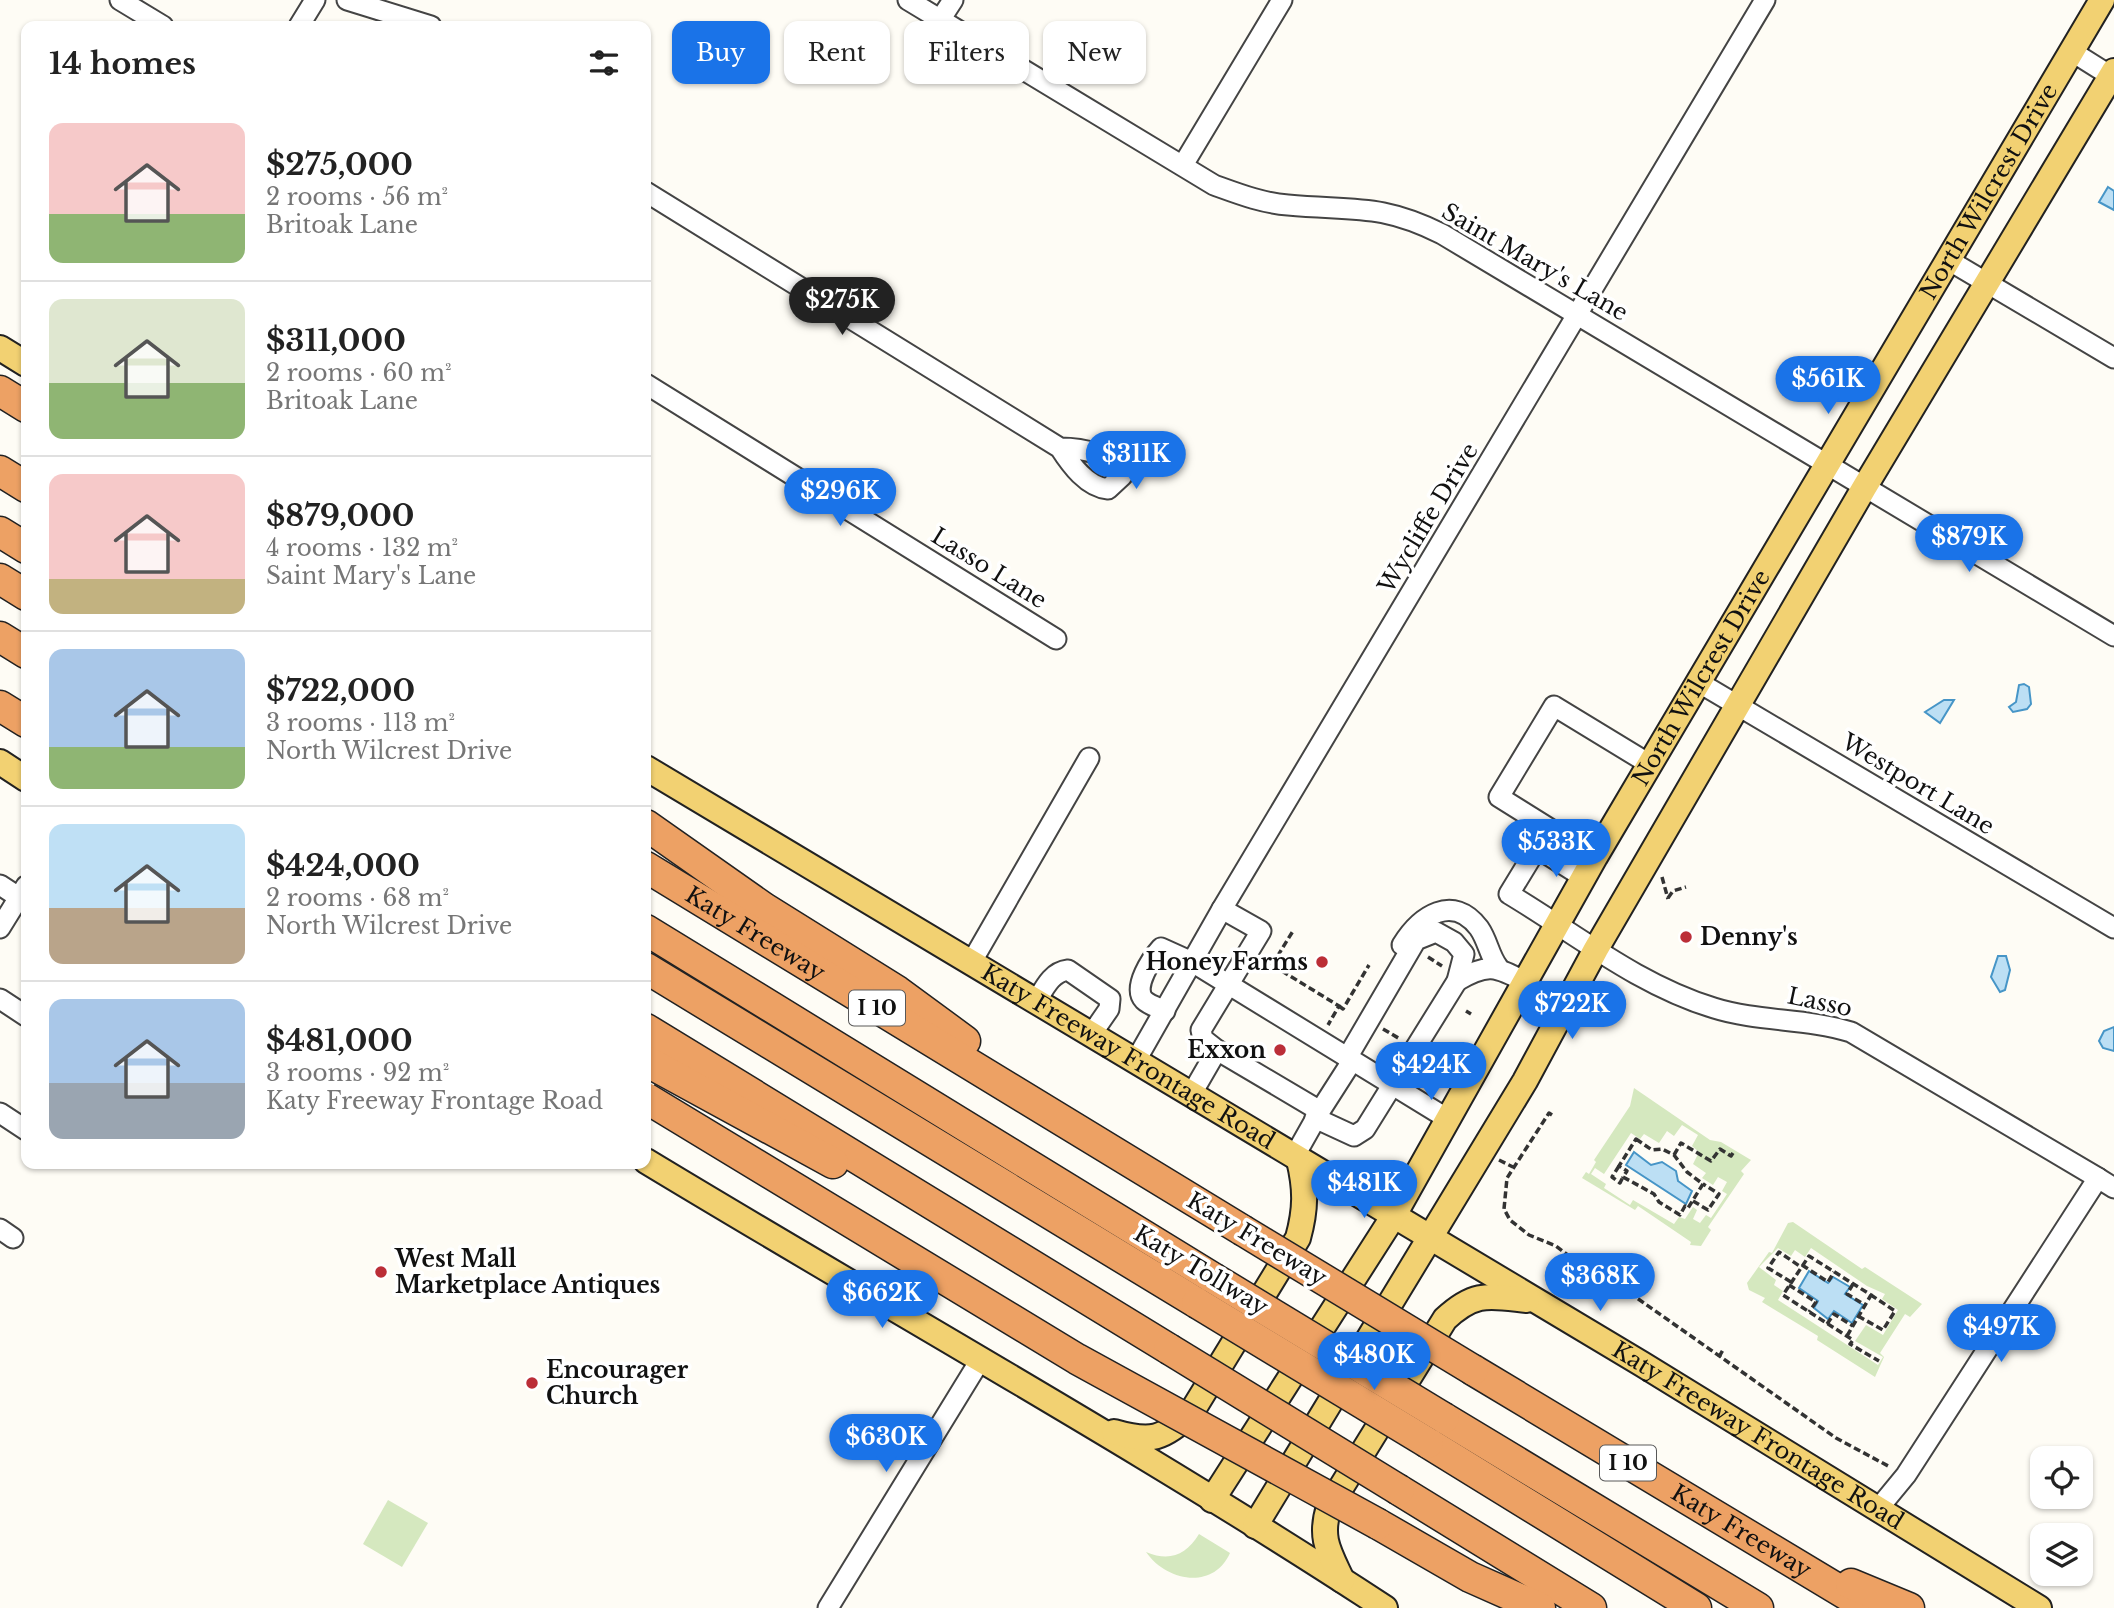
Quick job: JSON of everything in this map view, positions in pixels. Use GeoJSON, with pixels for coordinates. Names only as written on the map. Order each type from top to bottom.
{"type":"FeatureCollection","features":[{"type":"Feature","properties":{"kind":"highway"},"geometry":{"type":"LineString","coordinates":[[0,391],[21,404]]}},
{"type":"Feature","properties":{"kind":"highway"},"geometry":{"type":"LineString","coordinates":[[0,471],[21,484]]}},
{"type":"Feature","properties":{"kind":"highway"},"geometry":{"type":"LineString","coordinates":[[0,532],[21,545]]}},
{"type":"Feature","properties":{"kind":"highway"},"geometry":{"type":"LineString","coordinates":[[0,579],[21,592]]}},
{"type":"Feature","properties":{"kind":"highway"},"geometry":{"type":"LineString","coordinates":[[0,637],[21,650]]}},
{"type":"Feature","properties":{"kind":"highway"},"geometry":{"type":"LineString","coordinates":[[0,706],[21,719]]}},
{"type":"Feature","properties":{"kind":"highway"},"geometry":{"type":"LineString","coordinates":[[0,730],[21,740]]}},
{"type":"Feature","properties":{"kind":"highway"},"geometry":{"type":"LineString","coordinates":[[651,829],[764,908],[897,990],[1108,1148]]}},
{"type":"Feature","properties":{"kind":"highway","name":"Katy Freeway"},"geometry":{"type":"LineString","coordinates":[[651,870],[1241,1230],[1869,1608]]}},
{"type":"Feature","properties":{"kind":"highway","name":"Katy Tollway"},"geometry":{"type":"LineString","coordinates":[[651,933],[1758,1608]]}},
{"type":"Feature","properties":{"kind":"highway","name":"Katy Tollway"},"geometry":{"type":"LineString","coordinates":[[651,971],[1696,1608]]}},
{"type":"Feature","properties":{"kind":"highway"},"geometry":{"type":"LineString","coordinates":[[651,1032],[1591,1608]]}},
{"type":"Feature","properties":{"kind":"highway"},"geometry":{"type":"LineString","coordinates":[[651,1064],[792,1143],[1008,1251]]}},
{"type":"Feature","properties":{"kind":"highway"},"geometry":{"type":"LineString","coordinates":[[651,1101],[1077,1359],[1470,1577],[1541,1608]]}},
{"type":"Feature","properties":{"kind":"highway"},"geometry":{"type":"LineString","coordinates":[[1784,1556],[1909,1608]]}},
{"type":"Feature","properties":{"kind":"main road","name":"North Wilcrest Drive"},"geometry":{"type":"LineString","coordinates":[[1212,1500],[1393,1217],[1589,867],[1825,464],[1950,261],[2102,0]]}},
{"type":"Feature","properties":{"kind":"main road","name":"North Wilcrest Drive"},"geometry":{"type":"LineString","coordinates":[[1255,1526],[1525,1081],[1596,949],[1864,488],[2113,75]]}},
{"type":"Feature","properties":{"kind":"main road"},"geometry":{"type":"LineString","coordinates":[[0,348],[21,361]]}},
{"type":"Feature","properties":{"kind":"main road"},"geometry":{"type":"LineString","coordinates":[[0,762],[21,776]]}},
{"type":"Feature","properties":{"kind":"main road","name":"Katy Freeway Frontage Road"},"geometry":{"type":"LineString","coordinates":[[651,771],[1535,1301],[2039,1608]]}},
{"type":"Feature","properties":{"kind":"main road"},"geometry":{"type":"LineString","coordinates":[[1093,1425],[1141,1440],[1170,1431],[1191,1413],[1298,1238],[1306,1210],[1306,1187],[1296,1158]]}},
{"type":"Feature","properties":{"kind":"main road"},"geometry":{"type":"LineString","coordinates":[[651,1164],[979,1362],[1093,1425],[1385,1608]]}},
{"type":"Feature","properties":{"kind":"main road"},"geometry":{"type":"LineString","coordinates":[[1342,1580],[1328,1550],[1322,1527],[1329,1507],[1445,1319],[1464,1301],[1491,1296],[1535,1301]]}},
{"type":"Feature","properties":{"kind":"street"},"geometry":{"type":"LineString","coordinates":[[120,0],[155,21]]}},
{"type":"Feature","properties":{"kind":"street"},"geometry":{"type":"LineString","coordinates":[[302,21],[315,0]]}},
{"type":"Feature","properties":{"kind":"street"},"geometry":{"type":"LineString","coordinates":[[347,0],[415,21]]}},
{"type":"Feature","properties":{"kind":"street","name":"Saint Mary's Lane"},"geometry":{"type":"LineString","coordinates":[[908,0],[1214,185],[1252,199],[1287,205],[1358,207],[1415,220],[2114,636]]}},
{"type":"Feature","properties":{"kind":"street"},"geometry":{"type":"LineString","coordinates":[[940,20],[953,0]]}},
{"type":"Feature","properties":{"kind":"street"},"geometry":{"type":"LineString","coordinates":[[1183,165],[1282,0]]}},
{"type":"Feature","properties":{"kind":"street","name":"Wycliffe Drive"},"geometry":{"type":"LineString","coordinates":[[1135,1062],[1222,909],[1765,0]]}},
{"type":"Feature","properties":{"kind":"street"},"geometry":{"type":"LineString","coordinates":[[2071,51],[2113,75]]}},
{"type":"Feature","properties":{"kind":"street"},"geometry":{"type":"LineString","coordinates":[[651,195],[1060,448]]}},
{"type":"Feature","properties":{"kind":"street"},"geometry":{"type":"LineString","coordinates":[[1950,261],[2114,358]]}},
{"type":"Feature","properties":{"kind":"street","name":"Lasso Lane"},"geometry":{"type":"LineString","coordinates":[[651,387],[1056,639]]}},
{"type":"Feature","properties":{"kind":"street","name":"Westport Lane"},"geometry":{"type":"LineString","coordinates":[[1698,682],[2114,928]]}},
{"type":"Feature","properties":{"kind":"street"},"geometry":{"type":"LineString","coordinates":[[1589,867],[1499,797],[1554,706],[1651,765]]}},
{"type":"Feature","properties":{"kind":"street"},"geometry":{"type":"LineString","coordinates":[[971,963],[1089,758]]}},
{"type":"Feature","properties":{"kind":"street","name":"Lasso"},"geometry":{"type":"LineString","coordinates":[[1589,867],[1537,848],[1509,894],[1651,984],[1717,1009],[1831,1026],[1851,1032],[2106,1183],[1906,1475],[1878,1509]]}},
{"type":"Feature","properties":{"kind":"street"},"geometry":{"type":"LineString","coordinates":[[0,885],[21,894]]}},
{"type":"Feature","properties":{"kind":"street"},"geometry":{"type":"LineString","coordinates":[[0,928],[21,899]]}},
{"type":"Feature","properties":{"kind":"street"},"geometry":{"type":"LineString","coordinates":[[1222,909],[1261,931],[1201,1030],[1203,1039],[1354,1136],[1364,1129],[1460,972],[1464,954],[1454,943],[1433,933],[1416,940],[1346,1057]]}},
{"type":"Feature","properties":{"kind":"street"},"geometry":{"type":"LineString","coordinates":[[1296,1158],[1418,922],[1437,913],[1455,911],[1467,914],[1480,930],[1490,956],[1499,967],[1525,982]]}},
{"type":"Feature","properties":{"kind":"street"},"geometry":{"type":"LineString","coordinates":[[1165,1011],[1144,1000],[1140,992],[1142,980],[1161,948],[1192,962],[1448,1119]]}},
{"type":"Feature","properties":{"kind":"street"},"geometry":{"type":"LineString","coordinates":[[1460,972],[1499,967]]}},
{"type":"Feature","properties":{"kind":"street"},"geometry":{"type":"LineString","coordinates":[[1036,1002],[1060,970],[1068,970],[1110,999],[1140,992]]}},
{"type":"Feature","properties":{"kind":"street"},"geometry":{"type":"LineString","coordinates":[[0,999],[21,1013]]}},
{"type":"Feature","properties":{"kind":"street"},"geometry":{"type":"LineString","coordinates":[[1091,1035],[1110,1009],[1110,999]]}},
{"type":"Feature","properties":{"kind":"street"},"geometry":{"type":"LineString","coordinates":[[1191,1095],[1217,1050]]}},
{"type":"Feature","properties":{"kind":"street"},"geometry":{"type":"LineString","coordinates":[[0,1114],[21,1126]]}},
{"type":"Feature","properties":{"kind":"street"},"geometry":{"type":"LineString","coordinates":[[828,1608],[979,1362]]}},
{"type":"Feature","properties":{"kind":"path"},"geometry":{"type":"LineString","coordinates":[[1661,873],[1668,899],[1673,891],[1686,887]]}},
{"type":"Feature","properties":{"kind":"path"},"geometry":{"type":"LineString","coordinates":[[1272,965],[1293,931]]}},
{"type":"Feature","properties":{"kind":"path"},"geometry":{"type":"LineString","coordinates":[[1258,956],[1343,1009],[1370,965]]}},
{"type":"Feature","properties":{"kind":"path"},"geometry":{"type":"LineString","coordinates":[[1328,1025],[1339,1006]]}},
{"type":"Feature","properties":{"kind":"path"},"geometry":{"type":"LineString","coordinates":[[1466,1011],[1471,1014]]}},
{"type":"Feature","properties":{"kind":"path"},"geometry":{"type":"LineString","coordinates":[[1374,1023],[1407,1044]]}},
{"type":"Feature","properties":{"kind":"path"},"geometry":{"type":"LineString","coordinates":[[1552,1115],[1549,1113],[1513,1167],[1503,1192],[1504,1209],[1510,1220],[1529,1235],[1556,1246],[1578,1263],[1606,1275],[1615,1275],[1637,1290],[1634,1296],[1836,1438],[1906,1475]]}},
{"type":"Feature","properties":{"kind":"path"},"geometry":{"type":"LineString","coordinates":[[1619,1166],[1627,1171],[1620,1183],[1612,1177],[1636,1139],[1652,1150],[1662,1149],[1674,1155],[1687,1172],[1719,1194],[1707,1210],[1693,1201]]}},
{"type":"Feature","properties":{"kind":"path"},"geometry":{"type":"LineString","coordinates":[[1674,1155],[1681,1143],[1712,1161],[1720,1149],[1731,1156],[1733,1153]]}},
{"type":"Feature","properties":{"kind":"path"},"geometry":{"type":"LineString","coordinates":[[1494,1157],[1513,1167]]}},
{"type":"Feature","properties":{"kind":"path"},"geometry":{"type":"LineString","coordinates":[[1623,1177],[1654,1194],[1660,1202],[1680,1215],[1703,1184]]}},
{"type":"Feature","properties":{"kind":"path"},"geometry":{"type":"LineString","coordinates":[[1809,1312],[1816,1302],[1768,1268],[1779,1252],[1828,1282],[1834,1272]]}},
{"type":"Feature","properties":{"kind":"path"},"geometry":{"type":"LineString","coordinates":[[1858,1316],[1883,1330],[1895,1311],[1809,1255],[1783,1295],[1853,1340],[1850,1344],[1879,1361]]}},
{"type":"Feature","properties":{"kind":"path"},"geometry":{"type":"LineString","coordinates":[[1853,1283],[1847,1294],[1865,1305]]}},
{"type":"Feature","properties":{"kind":"path"},"geometry":{"type":"LineString","coordinates":[[1847,1336],[1871,1295]]}},
{"type":"Feature","properties":{"kind":"path"},"geometry":{"type":"LineString","coordinates":[[1827,1324],[1834,1314],[1853,1326]]}},
{"type":"Feature","properties":{"kind":"path"},"geometry":{"type":"LineString","coordinates":[[1719,1357],[1724,1348]]}},
{"type":"Feature","properties":{"kind":"green space"},"geometry":{"type":"Polygon","coordinates":[[[1634,1088],[1710,1140],[1721,1142],[1751,1160],[1741,1171],[1744,1174],[1708,1227],[1711,1230],[1701,1246],[1690,1245],[1691,1242],[1638,1206],[1635,1210],[1582,1178],[1586,1172],[1589,1174],[1596,1162],[1594,1160],[1630,1106],[1634,1088]],[[1682,1125],[1674,1136],[1667,1131],[1659,1143],[1644,1134],[1640,1139],[1631,1133],[1604,1174],[1595,1168],[1591,1174],[1606,1184],[1604,1188],[1630,1205],[1633,1200],[1674,1224],[1679,1217],[1685,1219],[1693,1207],[1697,1210],[1693,1219],[1700,1223],[1706,1215],[1711,1218],[1727,1194],[1722,1191],[1727,1182],[1718,1177],[1713,1185],[1702,1178],[1706,1173],[1693,1164],[1699,1152],[1692,1146],[1698,1135],[1682,1125]]]}},
{"type":"Feature","properties":{"kind":"green space"},"geometry":{"type":"Polygon","coordinates":[[[1793,1222],[1862,1269],[1865,1267],[1922,1304],[1910,1317],[1905,1314],[1880,1353],[1884,1357],[1875,1377],[1817,1340],[1818,1336],[1762,1302],[1765,1298],[1749,1290],[1747,1283],[1769,1252],[1772,1253],[1788,1223],[1793,1222]],[[1778,1248],[1759,1267],[1776,1280],[1774,1285],[1783,1291],[1778,1300],[1878,1365],[1883,1357],[1855,1341],[1866,1325],[1883,1335],[1898,1310],[1882,1299],[1885,1294],[1867,1286],[1811,1248],[1805,1257],[1795,1250],[1791,1256],[1778,1248]]]}},
{"type":"Feature","properties":{"kind":"green space"},"geometry":{"type":"Polygon","coordinates":[[[388,1500],[428,1523],[402,1567],[363,1544],[388,1500]]]}},
{"type":"Feature","properties":{"kind":"green space"},"geometry":{"type":"Polygon","coordinates":[[[1199,1534],[1230,1553],[1213,1573],[1189,1578],[1177,1575],[1165,1570],[1146,1552],[1163,1556],[1177,1555],[1189,1547],[1199,1534]]]}},
{"type":"Feature","properties":{"kind":"water"},"geometry":{"type":"Polygon","coordinates":[[[2108,187],[2114,191],[2114,210],[2099,202],[2108,187]]]}},
{"type":"Feature","properties":{"kind":"water"},"geometry":{"type":"Polygon","coordinates":[[[2019,685],[2029,687],[2031,704],[2027,709],[2013,712],[2009,707],[2016,702],[2019,685]]]}},
{"type":"Feature","properties":{"kind":"water"},"geometry":{"type":"Polygon","coordinates":[[[1944,700],[1954,700],[1940,723],[1925,712],[1944,700]]]}},
{"type":"Feature","properties":{"kind":"water"},"geometry":{"type":"Polygon","coordinates":[[[1998,956],[2006,956],[2010,970],[2005,990],[2000,992],[1991,977],[1998,956]]]}},
{"type":"Feature","properties":{"kind":"water"},"geometry":{"type":"Polygon","coordinates":[[[2114,1027],[2114,1051],[2103,1048],[2099,1041],[2104,1031],[2114,1027]]]}},
{"type":"Feature","properties":{"kind":"water"},"geometry":{"type":"Polygon","coordinates":[[[1634,1152],[1651,1165],[1662,1162],[1676,1171],[1678,1181],[1692,1191],[1686,1204],[1626,1165],[1634,1152]]]}},
{"type":"Feature","properties":{"kind":"water"},"geometry":{"type":"Polygon","coordinates":[[[1809,1271],[1828,1283],[1833,1277],[1850,1287],[1845,1294],[1863,1305],[1852,1323],[1834,1311],[1828,1319],[1814,1308],[1818,1301],[1799,1288],[1809,1271]]]}},
{"type":"Feature","properties":{"kind":"place","name":"Denny's"},"geometry":{"type":"Point","coordinates":[1686,937]}},
{"type":"Feature","properties":{"kind":"place","name":"Honey Farms"},"geometry":{"type":"Point","coordinates":[1322,962]}},
{"type":"Feature","properties":{"kind":"place","name":"Exxon"},"geometry":{"type":"Point","coordinates":[1280,1050]}},
{"type":"Feature","properties":{"kind":"place","name":"West Mall Marketplace Antiques"},"geometry":{"type":"Point","coordinates":[381,1272]}},
{"type":"Feature","properties":{"kind":"place","name":"Encourager Church"},"geometry":{"type":"Point","coordinates":[532,1383]}}]}
